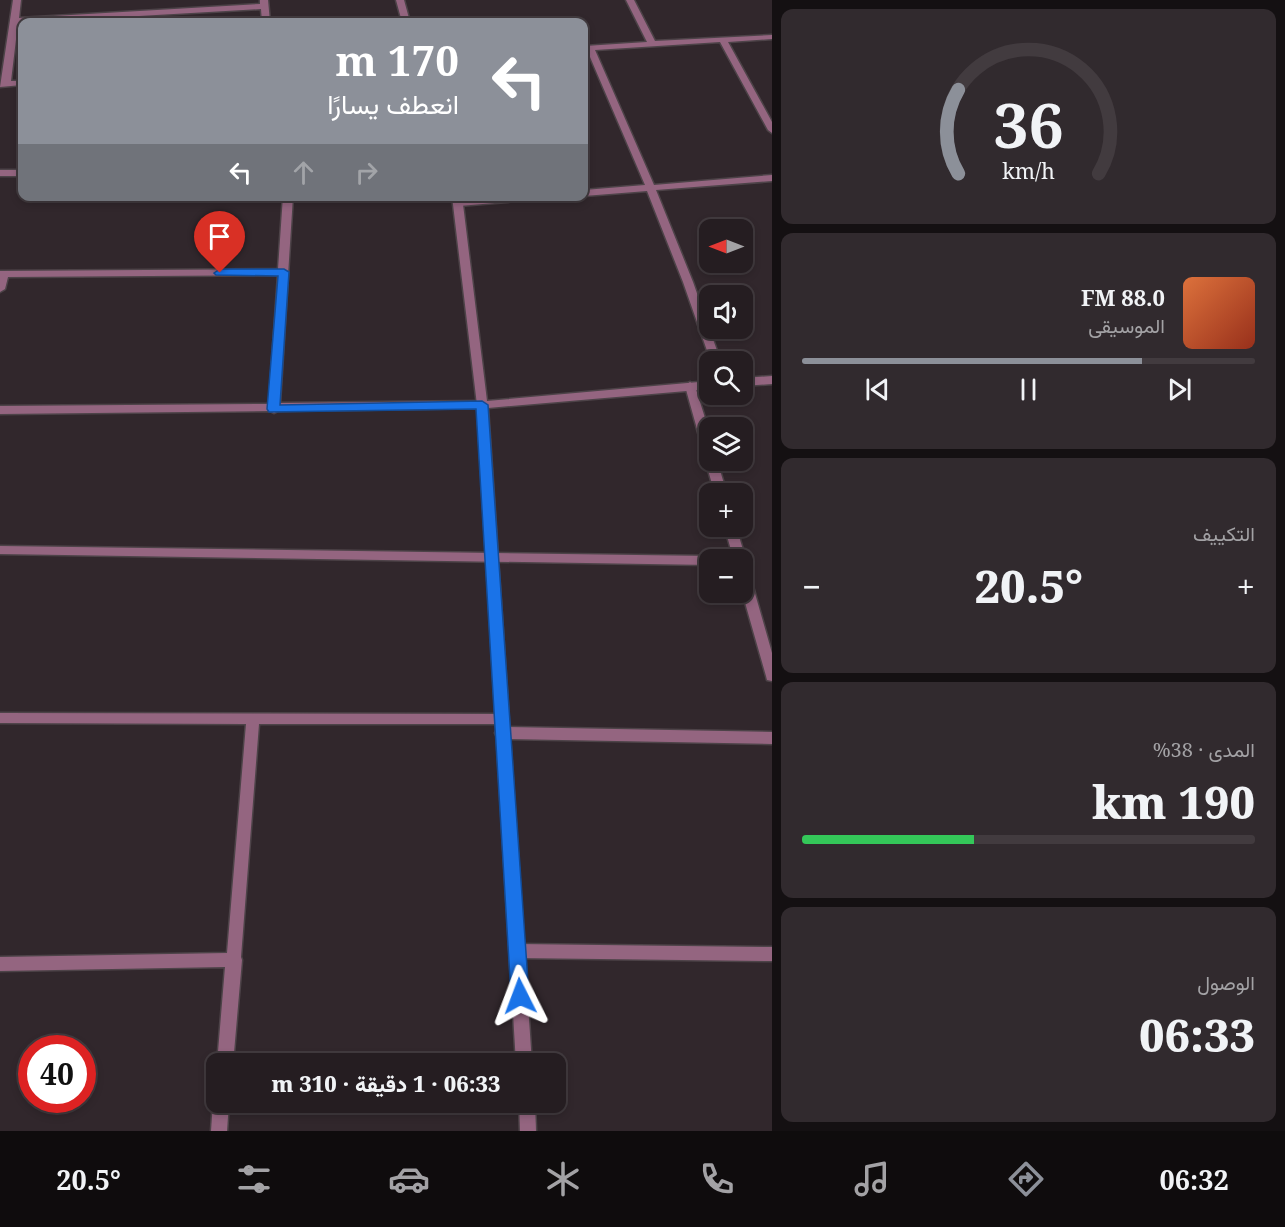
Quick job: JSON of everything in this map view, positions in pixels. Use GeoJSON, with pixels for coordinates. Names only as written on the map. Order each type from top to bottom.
{"type":"FeatureCollection","features":[{"type":"Feature","properties":{"kind":"street"},"geometry":{"type":"LineString","coordinates":[[17,0],[3,84],[18,83]]}},
{"type":"Feature","properties":{"kind":"street"},"geometry":{"type":"LineString","coordinates":[[400,0],[405,18]]}},
{"type":"Feature","properties":{"kind":"street"},"geometry":{"type":"LineString","coordinates":[[630,0],[652,44]]}},
{"type":"Feature","properties":{"kind":"street"},"geometry":{"type":"LineString","coordinates":[[49,18],[265,3],[266,18]]}},
{"type":"Feature","properties":{"kind":"street"},"geometry":{"type":"LineString","coordinates":[[14,21],[18,21]]}},
{"type":"Feature","properties":{"kind":"street"},"geometry":{"type":"LineString","coordinates":[[588,48],[772,37]]}},
{"type":"Feature","properties":{"kind":"street"},"geometry":{"type":"LineString","coordinates":[[723,40],[772,130]]}},
{"type":"Feature","properties":{"kind":"street"},"geometry":{"type":"LineString","coordinates":[[588,50],[652,187],[689,280],[712,351]]}},
{"type":"Feature","properties":{"kind":"street"},"geometry":{"type":"LineString","coordinates":[[0,173],[18,173]]}},
{"type":"Feature","properties":{"kind":"street"},"geometry":{"type":"LineString","coordinates":[[588,193],[772,178]]}},
{"type":"Feature","properties":{"kind":"street"},"geometry":{"type":"LineString","coordinates":[[274,409],[288,201]]}},
{"type":"Feature","properties":{"kind":"street"},"geometry":{"type":"LineString","coordinates":[[458,201],[482,405],[523,1053]]}},
{"type":"Feature","properties":{"kind":"street"},"geometry":{"type":"LineString","coordinates":[[0,289],[2,274],[284,272]]}},
{"type":"Feature","properties":{"kind":"street"},"geometry":{"type":"LineString","coordinates":[[753,381],[772,380]]}},
{"type":"Feature","properties":{"kind":"street"},"geometry":{"type":"LineString","coordinates":[[690,386],[699,417]]}},
{"type":"Feature","properties":{"kind":"street"},"geometry":{"type":"LineString","coordinates":[[0,410],[274,409],[482,405],[699,386]]}},
{"type":"Feature","properties":{"kind":"street"},"geometry":{"type":"LineString","coordinates":[[0,550],[699,561]]}},
{"type":"Feature","properties":{"kind":"street"},"geometry":{"type":"LineString","coordinates":[[752,603],[772,676]]}},
{"type":"Feature","properties":{"kind":"street"},"geometry":{"type":"LineString","coordinates":[[0,718],[501,719]]}},
{"type":"Feature","properties":{"kind":"street"},"geometry":{"type":"LineString","coordinates":[[226,1053],[253,719]]}},
{"type":"Feature","properties":{"kind":"street"},"geometry":{"type":"LineString","coordinates":[[502,733],[772,738]]}},
{"type":"Feature","properties":{"kind":"street"},"geometry":{"type":"LineString","coordinates":[[517,951],[772,954]]}},
{"type":"Feature","properties":{"kind":"street"},"geometry":{"type":"LineString","coordinates":[[0,964],[235,960]]}},
{"type":"Feature","properties":{"kind":"street"},"geometry":{"type":"LineString","coordinates":[[219,1131],[220,1113]]}},
{"type":"Feature","properties":{"kind":"street"},"geometry":{"type":"LineString","coordinates":[[527,1113],[528,1131]]}},
{"type":"Feature","properties":{"kind":"route"},"geometry":{"type":"LineString","coordinates":[[220,273],[284,272],[274,409],[482,405],[520,996]]}}]}
